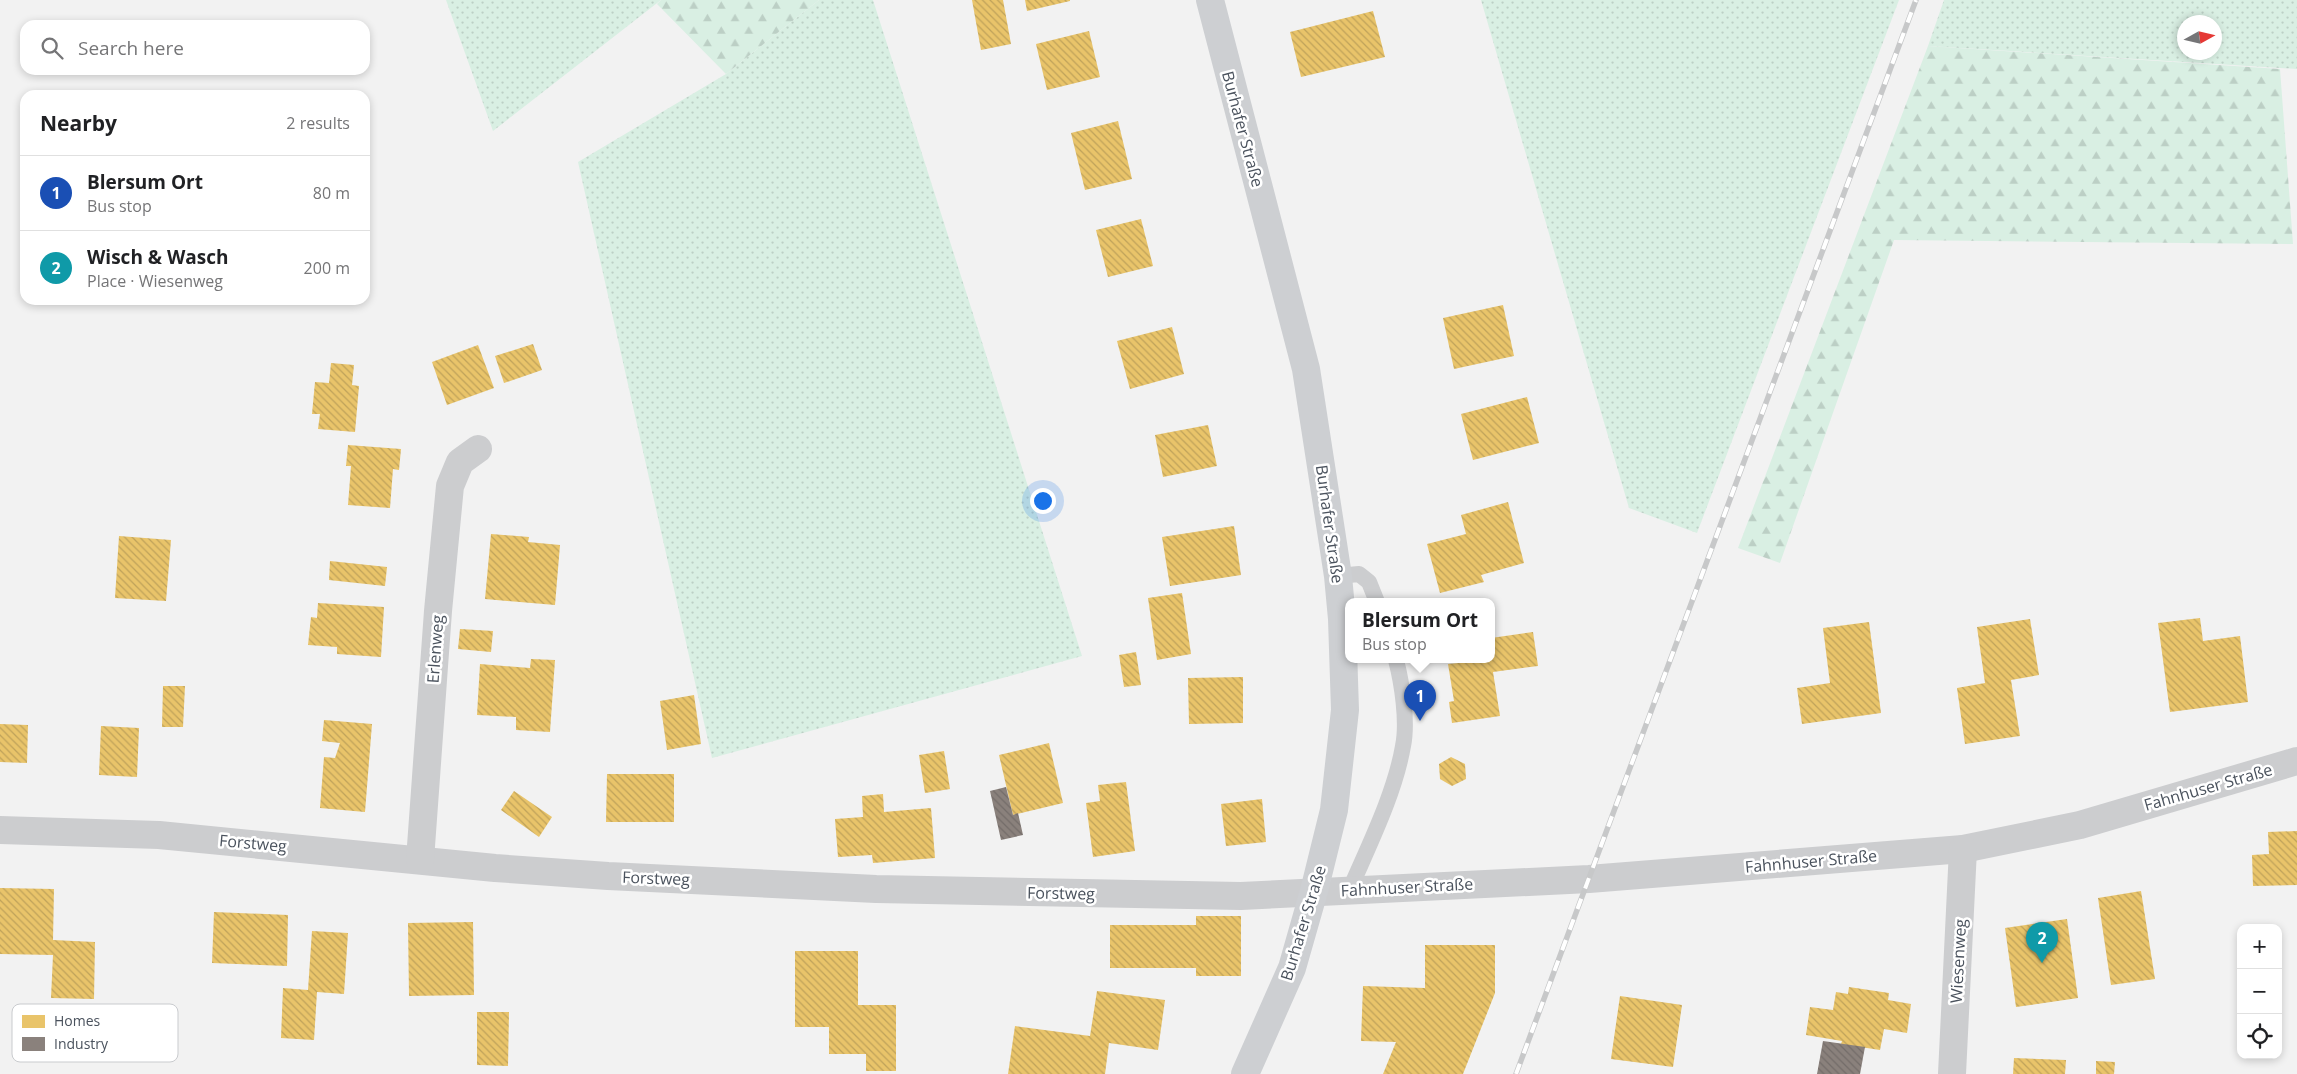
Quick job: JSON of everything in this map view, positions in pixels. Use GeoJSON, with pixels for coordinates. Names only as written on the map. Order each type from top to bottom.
{"type":"FeatureCollection","features":[{"type":"Feature","properties":{"kind":"main road","name":"Burhafer Straße"},"geometry":{"type":"LineString","coordinates":[[1210,0],[1306,368],[1338,576],[1342,619],[1345,710],[1334,810],[1314,891],[1292,968],[1245,1074]]}},
{"type":"Feature","properties":{"kind":"street","name":"Erlenweg"},"geometry":{"type":"LineString","coordinates":[[420,860],[438,611],[450,486],[460,462],[478,449]]}},
{"type":"Feature","properties":{"kind":"street","name":"Fahnhuser Straße"},"geometry":{"type":"LineString","coordinates":[[1314,891],[1589,878],[1963,849],[2080,825],[2297,761]]}},
{"type":"Feature","properties":{"kind":"street","name":"Forstweg"},"geometry":{"type":"LineString","coordinates":[[0,830],[159,835],[608,876],[876,889],[1184,896],[1241,896],[1314,891]]}},
{"type":"Feature","properties":{"kind":"street","name":"Wiesenweg"},"geometry":{"type":"LineString","coordinates":[[1952,1074],[1963,849]]}},
{"type":"Feature","properties":{"kind":"lane"},"geometry":{"type":"LineString","coordinates":[[1338,576],[1359,574],[1369,582],[1375,598]]}},
{"type":"Feature","properties":{"kind":"lane"},"geometry":{"type":"LineString","coordinates":[[1350,889],[1384,810],[1404,745],[1403,687],[1397,663]]}},
{"type":"Feature","properties":{"kind":"green space"},"geometry":{"type":"Polygon","coordinates":[[[446,0],[661,0],[493,131],[446,0]]]}},
{"type":"Feature","properties":{"kind":"green space"},"geometry":{"type":"Polygon","coordinates":[[[661,0],[819,0],[726,74],[657,4],[661,0]]]}},
{"type":"Feature","properties":{"kind":"green space"},"geometry":{"type":"Polygon","coordinates":[[[819,0],[873,0],[1082,656],[712,758],[578,162],[726,74],[819,0]]]}},
{"type":"Feature","properties":{"kind":"green space"},"geometry":{"type":"Polygon","coordinates":[[[1481,0],[1899,0],[1697,533],[1629,508],[1481,0]]]}},
{"type":"Feature","properties":{"kind":"green space"},"geometry":{"type":"Polygon","coordinates":[[[1944,0],[2297,0],[2297,69],[1928,46],[1944,0]]]}},
{"type":"Feature","properties":{"kind":"green space"},"geometry":{"type":"Polygon","coordinates":[[[1928,46],[2280,69],[2293,244],[1894,240],[1780,563],[1738,548],[1928,46]]]}},
{"type":"Feature","properties":{"kind":"building: Homes"},"geometry":{"type":"Polygon","coordinates":[[[972,0],[1003,0],[1011,44],[981,50],[972,0]]]}},
{"type":"Feature","properties":{"kind":"building: Homes"},"geometry":{"type":"Polygon","coordinates":[[[1025,0],[1070,0],[1070,1],[1027,11],[1025,0]]]}},
{"type":"Feature","properties":{"kind":"building: Homes"},"geometry":{"type":"Polygon","coordinates":[[[1373,11],[1385,57],[1301,77],[1290,32],[1373,11]]]}},
{"type":"Feature","properties":{"kind":"building: Homes"},"geometry":{"type":"Polygon","coordinates":[[[1089,31],[1100,77],[1047,90],[1036,44],[1089,31]]]}},
{"type":"Feature","properties":{"kind":"building: Homes"},"geometry":{"type":"Polygon","coordinates":[[[1118,121],[1132,179],[1085,190],[1071,133],[1118,121]]]}},
{"type":"Feature","properties":{"kind":"building: Homes"},"geometry":{"type":"Polygon","coordinates":[[[1141,219],[1153,266],[1108,277],[1096,230],[1141,219]]]}},
{"type":"Feature","properties":{"kind":"building: Homes"},"geometry":{"type":"Polygon","coordinates":[[[1503,305],[1514,356],[1454,369],[1443,318],[1503,305]]]}},
{"type":"Feature","properties":{"kind":"building: Homes"},"geometry":{"type":"Polygon","coordinates":[[[1172,327],[1184,374],[1130,389],[1117,341],[1172,327]]]}},
{"type":"Feature","properties":{"kind":"building: Homes"},"geometry":{"type":"Polygon","coordinates":[[[533,344],[542,370],[504,383],[495,356],[533,344]]]}},
{"type":"Feature","properties":{"kind":"building: Homes"},"geometry":{"type":"Polygon","coordinates":[[[478,345],[494,388],[447,405],[432,362],[478,345]]]}},
{"type":"Feature","properties":{"kind":"building: Homes"},"geometry":{"type":"Polygon","coordinates":[[[331,363],[354,365],[352,385],[359,386],[355,432],[318,429],[320,414],[312,414],[315,382],[329,383],[331,363]]]}},
{"type":"Feature","properties":{"kind":"building: Homes"},"geometry":{"type":"Polygon","coordinates":[[[1527,397],[1539,443],[1473,460],[1461,414],[1527,397]]]}},
{"type":"Feature","properties":{"kind":"building: Homes"},"geometry":{"type":"Polygon","coordinates":[[[1208,425],[1217,466],[1163,477],[1155,435],[1208,425]]]}},
{"type":"Feature","properties":{"kind":"building: Homes"},"geometry":{"type":"Polygon","coordinates":[[[348,445],[401,449],[399,470],[393,469],[390,508],[348,505],[351,466],[346,466],[348,445]]]}},
{"type":"Feature","properties":{"kind":"building: Homes"},"geometry":{"type":"Polygon","coordinates":[[[1508,502],[1524,563],[1481,575],[1484,582],[1440,593],[1427,544],[1466,534],[1461,515],[1508,502]]]}},
{"type":"Feature","properties":{"kind":"building: Homes"},"geometry":{"type":"Polygon","coordinates":[[[1234,526],[1241,575],[1170,586],[1162,537],[1234,526]]]}},
{"type":"Feature","properties":{"kind":"building: Homes"},"geometry":{"type":"Polygon","coordinates":[[[491,534],[529,537],[528,542],[560,545],[555,605],[485,599],[491,534]]]}},
{"type":"Feature","properties":{"kind":"building: Homes"},"geometry":{"type":"Polygon","coordinates":[[[119,536],[171,540],[166,601],[115,598],[119,536]]]}},
{"type":"Feature","properties":{"kind":"building: Homes"},"geometry":{"type":"Polygon","coordinates":[[[330,561],[387,567],[385,586],[329,580],[330,561]]]}},
{"type":"Feature","properties":{"kind":"building: Homes"},"geometry":{"type":"Polygon","coordinates":[[[1182,593],[1191,654],[1157,660],[1148,598],[1182,593]]]}},
{"type":"Feature","properties":{"kind":"building: Homes"},"geometry":{"type":"Polygon","coordinates":[[[318,603],[384,607],[381,657],[337,654],[337,647],[308,645],[311,617],[317,618],[318,603]]]}},
{"type":"Feature","properties":{"kind":"building: Homes"},"geometry":{"type":"Polygon","coordinates":[[[2200,618],[2203,641],[2240,636],[2248,702],[2170,712],[2158,623],[2200,618]]]}},
{"type":"Feature","properties":{"kind":"building: Homes"},"geometry":{"type":"Polygon","coordinates":[[[2030,619],[2039,675],[2011,680],[2020,736],[1965,744],[1957,688],[1985,683],[1977,627],[2030,619]]]}},
{"type":"Feature","properties":{"kind":"building: Homes"},"geometry":{"type":"Polygon","coordinates":[[[1869,622],[1881,713],[1802,724],[1797,688],[1830,683],[1823,628],[1869,622]]]}},
{"type":"Feature","properties":{"kind":"building: Homes"},"geometry":{"type":"Polygon","coordinates":[[[460,629],[493,631],[491,652],[458,649],[460,629]]]}},
{"type":"Feature","properties":{"kind":"building: Homes"},"geometry":{"type":"Polygon","coordinates":[[[1533,632],[1538,666],[1493,672],[1500,716],[1452,723],[1449,702],[1454,701],[1448,664],[1495,663],[1495,637],[1533,632]]]}},
{"type":"Feature","properties":{"kind":"building: Homes"},"geometry":{"type":"Polygon","coordinates":[[[1136,652],[1141,685],[1124,687],[1119,655],[1136,652]]]}},
{"type":"Feature","properties":{"kind":"building: Homes"},"geometry":{"type":"Polygon","coordinates":[[[531,659],[555,660],[550,732],[516,730],[516,717],[477,715],[480,664],[530,668],[531,659]]]}},
{"type":"Feature","properties":{"kind":"building: Homes"},"geometry":{"type":"Polygon","coordinates":[[[1243,677],[1243,723],[1189,724],[1188,678],[1243,677]]]}},
{"type":"Feature","properties":{"kind":"building: Homes"},"geometry":{"type":"Polygon","coordinates":[[[163,686],[185,686],[183,727],[162,727],[163,686]]]}},
{"type":"Feature","properties":{"kind":"building: Homes"},"geometry":{"type":"Polygon","coordinates":[[[694,695],[701,744],[667,750],[660,701],[694,695]]]}},
{"type":"Feature","properties":{"kind":"building: Homes"},"geometry":{"type":"Polygon","coordinates":[[[324,720],[372,724],[365,812],[320,808],[324,757],[335,758],[340,743],[322,741],[324,720]]]}},
{"type":"Feature","properties":{"kind":"building: Homes"},"geometry":{"type":"Polygon","coordinates":[[[0,724],[28,725],[27,763],[0,762],[0,724]]]}},
{"type":"Feature","properties":{"kind":"building: Homes"},"geometry":{"type":"Polygon","coordinates":[[[101,726],[139,728],[137,777],[99,775],[101,726]]]}},
{"type":"Feature","properties":{"kind":"building: Homes"},"geometry":{"type":"Polygon","coordinates":[[[1049,743],[1063,803],[1013,815],[999,755],[1049,743]]]}},
{"type":"Feature","properties":{"kind":"building: Homes"},"geometry":{"type":"Polygon","coordinates":[[[944,751],[950,789],[925,793],[919,755],[944,751]]]}},
{"type":"Feature","properties":{"kind":"building: Homes"},"geometry":{"type":"Polygon","coordinates":[[[1451,757],[1465,764],[1466,779],[1452,786],[1440,779],[1439,764],[1451,757]]]}},
{"type":"Feature","properties":{"kind":"building: Homes"},"geometry":{"type":"Polygon","coordinates":[[[607,774],[674,774],[674,822],[606,822],[607,774]]]}},
{"type":"Feature","properties":{"kind":"building: Homes"},"geometry":{"type":"Polygon","coordinates":[[[1126,782],[1135,851],[1093,857],[1086,803],[1100,801],[1098,785],[1126,782]]]}},
{"type":"Feature","properties":{"kind":"building: Homes"},"geometry":{"type":"Polygon","coordinates":[[[514,791],[552,817],[539,837],[501,810],[514,791]]]}},
{"type":"Feature","properties":{"kind":"building: Homes"},"geometry":{"type":"Polygon","coordinates":[[[883,794],[884,812],[931,808],[935,858],[873,863],[872,855],[838,857],[835,819],[863,817],[862,796],[883,794]]]}},
{"type":"Feature","properties":{"kind":"building: Homes"},"geometry":{"type":"Polygon","coordinates":[[[1262,799],[1266,842],[1226,846],[1221,804],[1262,799]]]}},
{"type":"Feature","properties":{"kind":"building: Homes"},"geometry":{"type":"Polygon","coordinates":[[[2297,831],[2297,885],[2253,886],[2252,855],[2269,854],[2268,832],[2297,831]]]}},
{"type":"Feature","properties":{"kind":"building: Homes"},"geometry":{"type":"Polygon","coordinates":[[[0,888],[54,889],[53,940],[95,942],[94,999],[51,998],[53,955],[0,954],[0,888]]]}},
{"type":"Feature","properties":{"kind":"building: Homes"},"geometry":{"type":"Polygon","coordinates":[[[2141,891],[2155,979],[2111,985],[2098,898],[2141,891]]]}},
{"type":"Feature","properties":{"kind":"building: Homes"},"geometry":{"type":"Polygon","coordinates":[[[214,912],[288,915],[287,966],[212,963],[214,912]]]}},
{"type":"Feature","properties":{"kind":"building: Homes"},"geometry":{"type":"Polygon","coordinates":[[[1196,916],[1241,916],[1241,976],[1196,976],[1196,968],[1110,968],[1110,925],[1196,925],[1196,916]]]}},
{"type":"Feature","properties":{"kind":"building: Homes"},"geometry":{"type":"Polygon","coordinates":[[[2067,919],[2078,998],[2016,1007],[2005,928],[2067,919]]]}},
{"type":"Feature","properties":{"kind":"building: Homes"},"geometry":{"type":"Polygon","coordinates":[[[473,922],[474,995],[409,996],[408,923],[473,922]]]}},
{"type":"Feature","properties":{"kind":"building: Homes"},"geometry":{"type":"Polygon","coordinates":[[[312,931],[348,933],[344,994],[317,992],[314,1040],[281,1038],[283,988],[308,990],[312,931]]]}},
{"type":"Feature","properties":{"kind":"building: Homes"},"geometry":{"type":"Polygon","coordinates":[[[1425,945],[1495,945],[1495,993],[1463,1074],[1383,1074],[1396,1042],[1361,1041],[1363,986],[1425,988],[1425,945]]]}},
{"type":"Feature","properties":{"kind":"building: Homes"},"geometry":{"type":"Polygon","coordinates":[[[795,951],[858,951],[858,1005],[896,1005],[896,1071],[866,1071],[866,1054],[829,1054],[829,1027],[795,1027],[795,951]]]}},
{"type":"Feature","properties":{"kind":"building: Homes"},"geometry":{"type":"Polygon","coordinates":[[[1849,987],[1889,993],[1888,1000],[1911,1004],[1907,1033],[1884,1029],[1880,1050],[1841,1044],[1842,1041],[1806,1035],[1810,1007],[1833,1010],[1836,992],[1848,994],[1849,987]]]}},
{"type":"Feature","properties":{"kind":"building: Homes"},"geometry":{"type":"Polygon","coordinates":[[[1097,991],[1165,1000],[1158,1050],[1109,1043],[1105,1074],[1008,1074],[1015,1026],[1090,1036],[1097,991]]]}},
{"type":"Feature","properties":{"kind":"building: Homes"},"geometry":{"type":"Polygon","coordinates":[[[1620,996],[1682,1005],[1673,1067],[1611,1059],[1620,996]]]}},
{"type":"Feature","properties":{"kind":"building: Homes"},"geometry":{"type":"Polygon","coordinates":[[[477,1012],[509,1012],[508,1066],[477,1065],[477,1012]]]}},
{"type":"Feature","properties":{"kind":"building: Homes"},"geometry":{"type":"Polygon","coordinates":[[[2014,1058],[2066,1060],[2065,1074],[2013,1074],[2014,1058]]]}},
{"type":"Feature","properties":{"kind":"building: Homes"},"geometry":{"type":"Polygon","coordinates":[[[2096,1061],[2115,1062],[2114,1074],[2096,1074],[2096,1061]]]}},
{"type":"Feature","properties":{"kind":"building: Industry"},"geometry":{"type":"Polygon","coordinates":[[[1006,787],[1013,815],[1018,813],[1023,835],[1001,840],[990,791],[1006,787]]]}},
{"type":"Feature","properties":{"kind":"building: Industry"},"geometry":{"type":"Polygon","coordinates":[[[1823,1041],[1865,1047],[1860,1074],[1817,1074],[1823,1041]]]}},
{"type":"Feature","properties":{"kind":"railway"},"geometry":{"type":"LineString","coordinates":[[1516,1074],[1916,0]]}},
{"type":"Feature","properties":{"kind":"place","name":"Blersum Ort"},"geometry":{"type":"Point","coordinates":[1420,721]}},
{"type":"Feature","properties":{"kind":"place","name":"Wisch & Wasch"},"geometry":{"type":"Point","coordinates":[2042,963]}}]}
